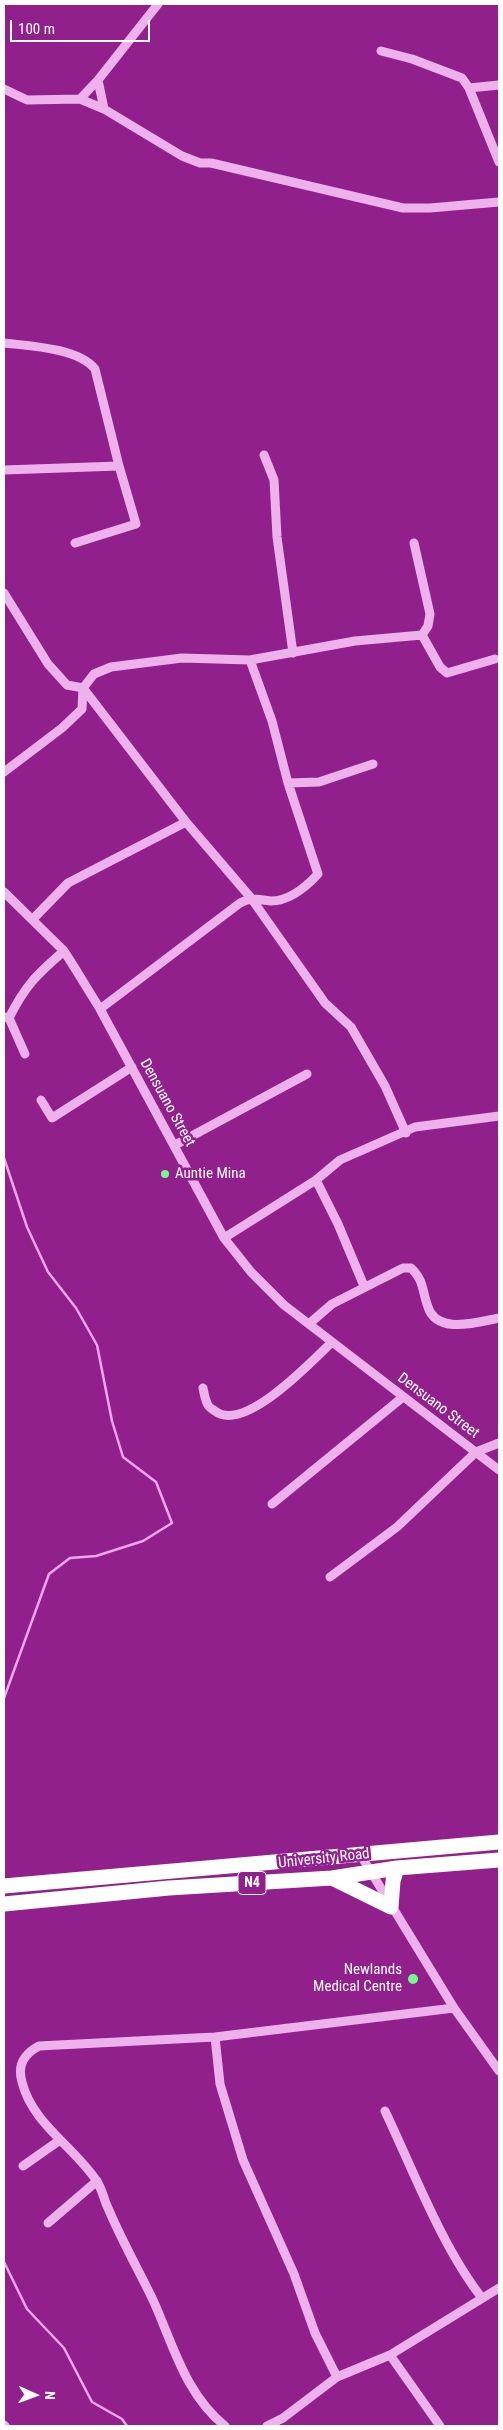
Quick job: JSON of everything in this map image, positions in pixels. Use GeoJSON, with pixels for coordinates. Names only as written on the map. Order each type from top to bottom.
{"type":"FeatureCollection","features":[{"type":"Feature","properties":{"kind":"highway","name":"University Road"},"geometry":{"type":"LineString","coordinates":[[4,1886],[499,1842]]}},
{"type":"Feature","properties":{"kind":"highway","name":"University Road"},"geometry":{"type":"LineString","coordinates":[[4,1904],[169,1888],[332,1878],[397,1868],[499,1860]]}},
{"type":"Feature","properties":{"kind":"highway"},"geometry":{"type":"LineString","coordinates":[[332,1878],[391,1907],[393,1881],[397,1868]]}},
{"type":"Feature","properties":{"kind":"street"},"geometry":{"type":"LineString","coordinates":[[80,99],[98,80],[158,4]]}},
{"type":"Feature","properties":{"kind":"street"},"geometry":{"type":"LineString","coordinates":[[381,51],[412,59],[462,78],[469,88],[499,162]]}},
{"type":"Feature","properties":{"kind":"street"},"geometry":{"type":"LineString","coordinates":[[98,80],[104,109]]}},
{"type":"Feature","properties":{"kind":"street"},"geometry":{"type":"LineString","coordinates":[[469,88],[499,85]]}},
{"type":"Feature","properties":{"kind":"street"},"geometry":{"type":"LineString","coordinates":[[4,89],[27,100],[80,99],[104,109],[182,156],[200,163],[211,163],[403,208],[430,208],[499,202]]}},
{"type":"Feature","properties":{"kind":"street"},"geometry":{"type":"LineString","coordinates":[[4,342],[37,346],[89,361],[95,369],[119,466],[136,524],[75,543]]}},
{"type":"Feature","properties":{"kind":"street"},"geometry":{"type":"LineString","coordinates":[[264,455],[274,480],[277,537],[293,653]]}},
{"type":"Feature","properties":{"kind":"street"},"geometry":{"type":"LineString","coordinates":[[4,470],[119,466]]}},
{"type":"Feature","properties":{"kind":"street"},"geometry":{"type":"LineString","coordinates":[[414,543],[430,614],[428,626],[422,635]]}},
{"type":"Feature","properties":{"kind":"street"},"geometry":{"type":"LineString","coordinates":[[4,593],[48,664],[67,685],[83,688],[186,822],[251,898],[325,1003],[351,1027],[385,1086],[406,1133]]}},
{"type":"Feature","properties":{"kind":"street"},"geometry":{"type":"LineString","coordinates":[[4,772],[62,728],[82,709],[83,688],[94,674],[111,667],[182,658],[250,660],[355,641],[422,635]]}},
{"type":"Feature","properties":{"kind":"street"},"geometry":{"type":"LineString","coordinates":[[422,635],[440,667],[447,672],[495,659]]}},
{"type":"Feature","properties":{"kind":"street"},"geometry":{"type":"LineString","coordinates":[[100,1009],[240,903],[251,898],[272,901],[290,898],[318,874],[288,783],[272,722],[250,660]]}},
{"type":"Feature","properties":{"kind":"street"},"geometry":{"type":"LineString","coordinates":[[288,783],[319,782],[373,764]]}},
{"type":"Feature","properties":{"kind":"street"},"geometry":{"type":"LineString","coordinates":[[33,919],[68,883],[186,822]]}},
{"type":"Feature","properties":{"kind":"street","name":"Densuano Street"},"geometry":{"type":"LineString","coordinates":[[4,892],[64,951],[100,1009],[224,1238],[251,1272],[284,1305],[310,1323],[402,1397],[499,1470]]}},
{"type":"Feature","properties":{"kind":"street"},"geometry":{"type":"LineString","coordinates":[[25,1054],[6,1017],[34,976],[64,951]]}},
{"type":"Feature","properties":{"kind":"street"},"geometry":{"type":"LineString","coordinates":[[41,1100],[52,1118],[132,1067]]}},
{"type":"Feature","properties":{"kind":"street"},"geometry":{"type":"LineString","coordinates":[[175,1145],[307,1074]]}},
{"type":"Feature","properties":{"kind":"street"},"geometry":{"type":"LineString","coordinates":[[224,1238],[316,1180],[340,1160],[406,1133],[415,1127],[499,1116]]}},
{"type":"Feature","properties":{"kind":"street"},"geometry":{"type":"LineString","coordinates":[[316,1180],[338,1224],[364,1286]]}},
{"type":"Feature","properties":{"kind":"street"},"geometry":{"type":"LineString","coordinates":[[310,1323],[332,1304],[364,1286],[386,1279],[403,1268],[411,1268],[418,1275],[424,1285],[428,1309],[438,1320],[452,1325],[499,1318]]}},
{"type":"Feature","properties":{"kind":"street"},"geometry":{"type":"LineString","coordinates":[[203,1388],[207,1405],[218,1414],[234,1416],[249,1411],[262,1404],[332,1342]]}},
{"type":"Feature","properties":{"kind":"street"},"geometry":{"type":"LineString","coordinates":[[272,1504],[402,1397]]}},
{"type":"Feature","properties":{"kind":"street"},"geometry":{"type":"LineString","coordinates":[[330,1577],[397,1528],[476,1452],[499,1443]]}},
{"type":"Feature","properties":{"kind":"street"},"geometry":{"type":"LineString","coordinates":[[360,1854],[454,2008],[499,2071]]}},
{"type":"Feature","properties":{"kind":"street"},"geometry":{"type":"LineString","coordinates":[[225,2426],[208,2413],[184,2374],[154,2302],[108,2209],[97,2181],[29,2103],[21,2080],[21,2061],[29,2051],[39,2046],[215,2037],[454,2008]]}},
{"type":"Feature","properties":{"kind":"street"},"geometry":{"type":"LineString","coordinates":[[215,2037],[220,2084],[237,2146],[294,2274],[314,2333],[337,2377]]}},
{"type":"Feature","properties":{"kind":"street"},"geometry":{"type":"LineString","coordinates":[[385,2110],[450,2246],[469,2281],[482,2298]]}},
{"type":"Feature","properties":{"kind":"street"},"geometry":{"type":"LineString","coordinates":[[23,2166],[60,2140]]}},
{"type":"Feature","properties":{"kind":"street"},"geometry":{"type":"LineString","coordinates":[[48,2224],[97,2181]]}},
{"type":"Feature","properties":{"kind":"street"},"geometry":{"type":"LineString","coordinates":[[267,2426],[283,2418],[337,2377],[390,2355],[482,2298],[498,2291]]}},
{"type":"Feature","properties":{"kind":"street"},"geometry":{"type":"LineString","coordinates":[[390,2355],[440,2426]]}},
{"type":"Feature","properties":{"kind":"street"},"geometry":{"type":"LineString","coordinates":[[283,2418],[288,2426]]}},
{"type":"Feature","properties":{"kind":"waterway"},"geometry":{"type":"LineString","coordinates":[[4,1158],[27,1227],[48,1272],[76,1308],[97,1345],[112,1421],[123,1457],[156,1482],[172,1523],[143,1541],[96,1556],[70,1558],[49,1574],[4,1698]]}},
{"type":"Feature","properties":{"kind":"waterway"},"geometry":{"type":"LineString","coordinates":[[4,2262],[27,2309],[64,2348],[92,2402],[122,2419],[127,2426]]}},
{"type":"Feature","properties":{"kind":"place","name":"Auntie Mina"},"geometry":{"type":"Point","coordinates":[165,1174]}},
{"type":"Feature","properties":{"kind":"place","name":"Newlands Medical Centre"},"geometry":{"type":"Point","coordinates":[413,1979]}}]}
